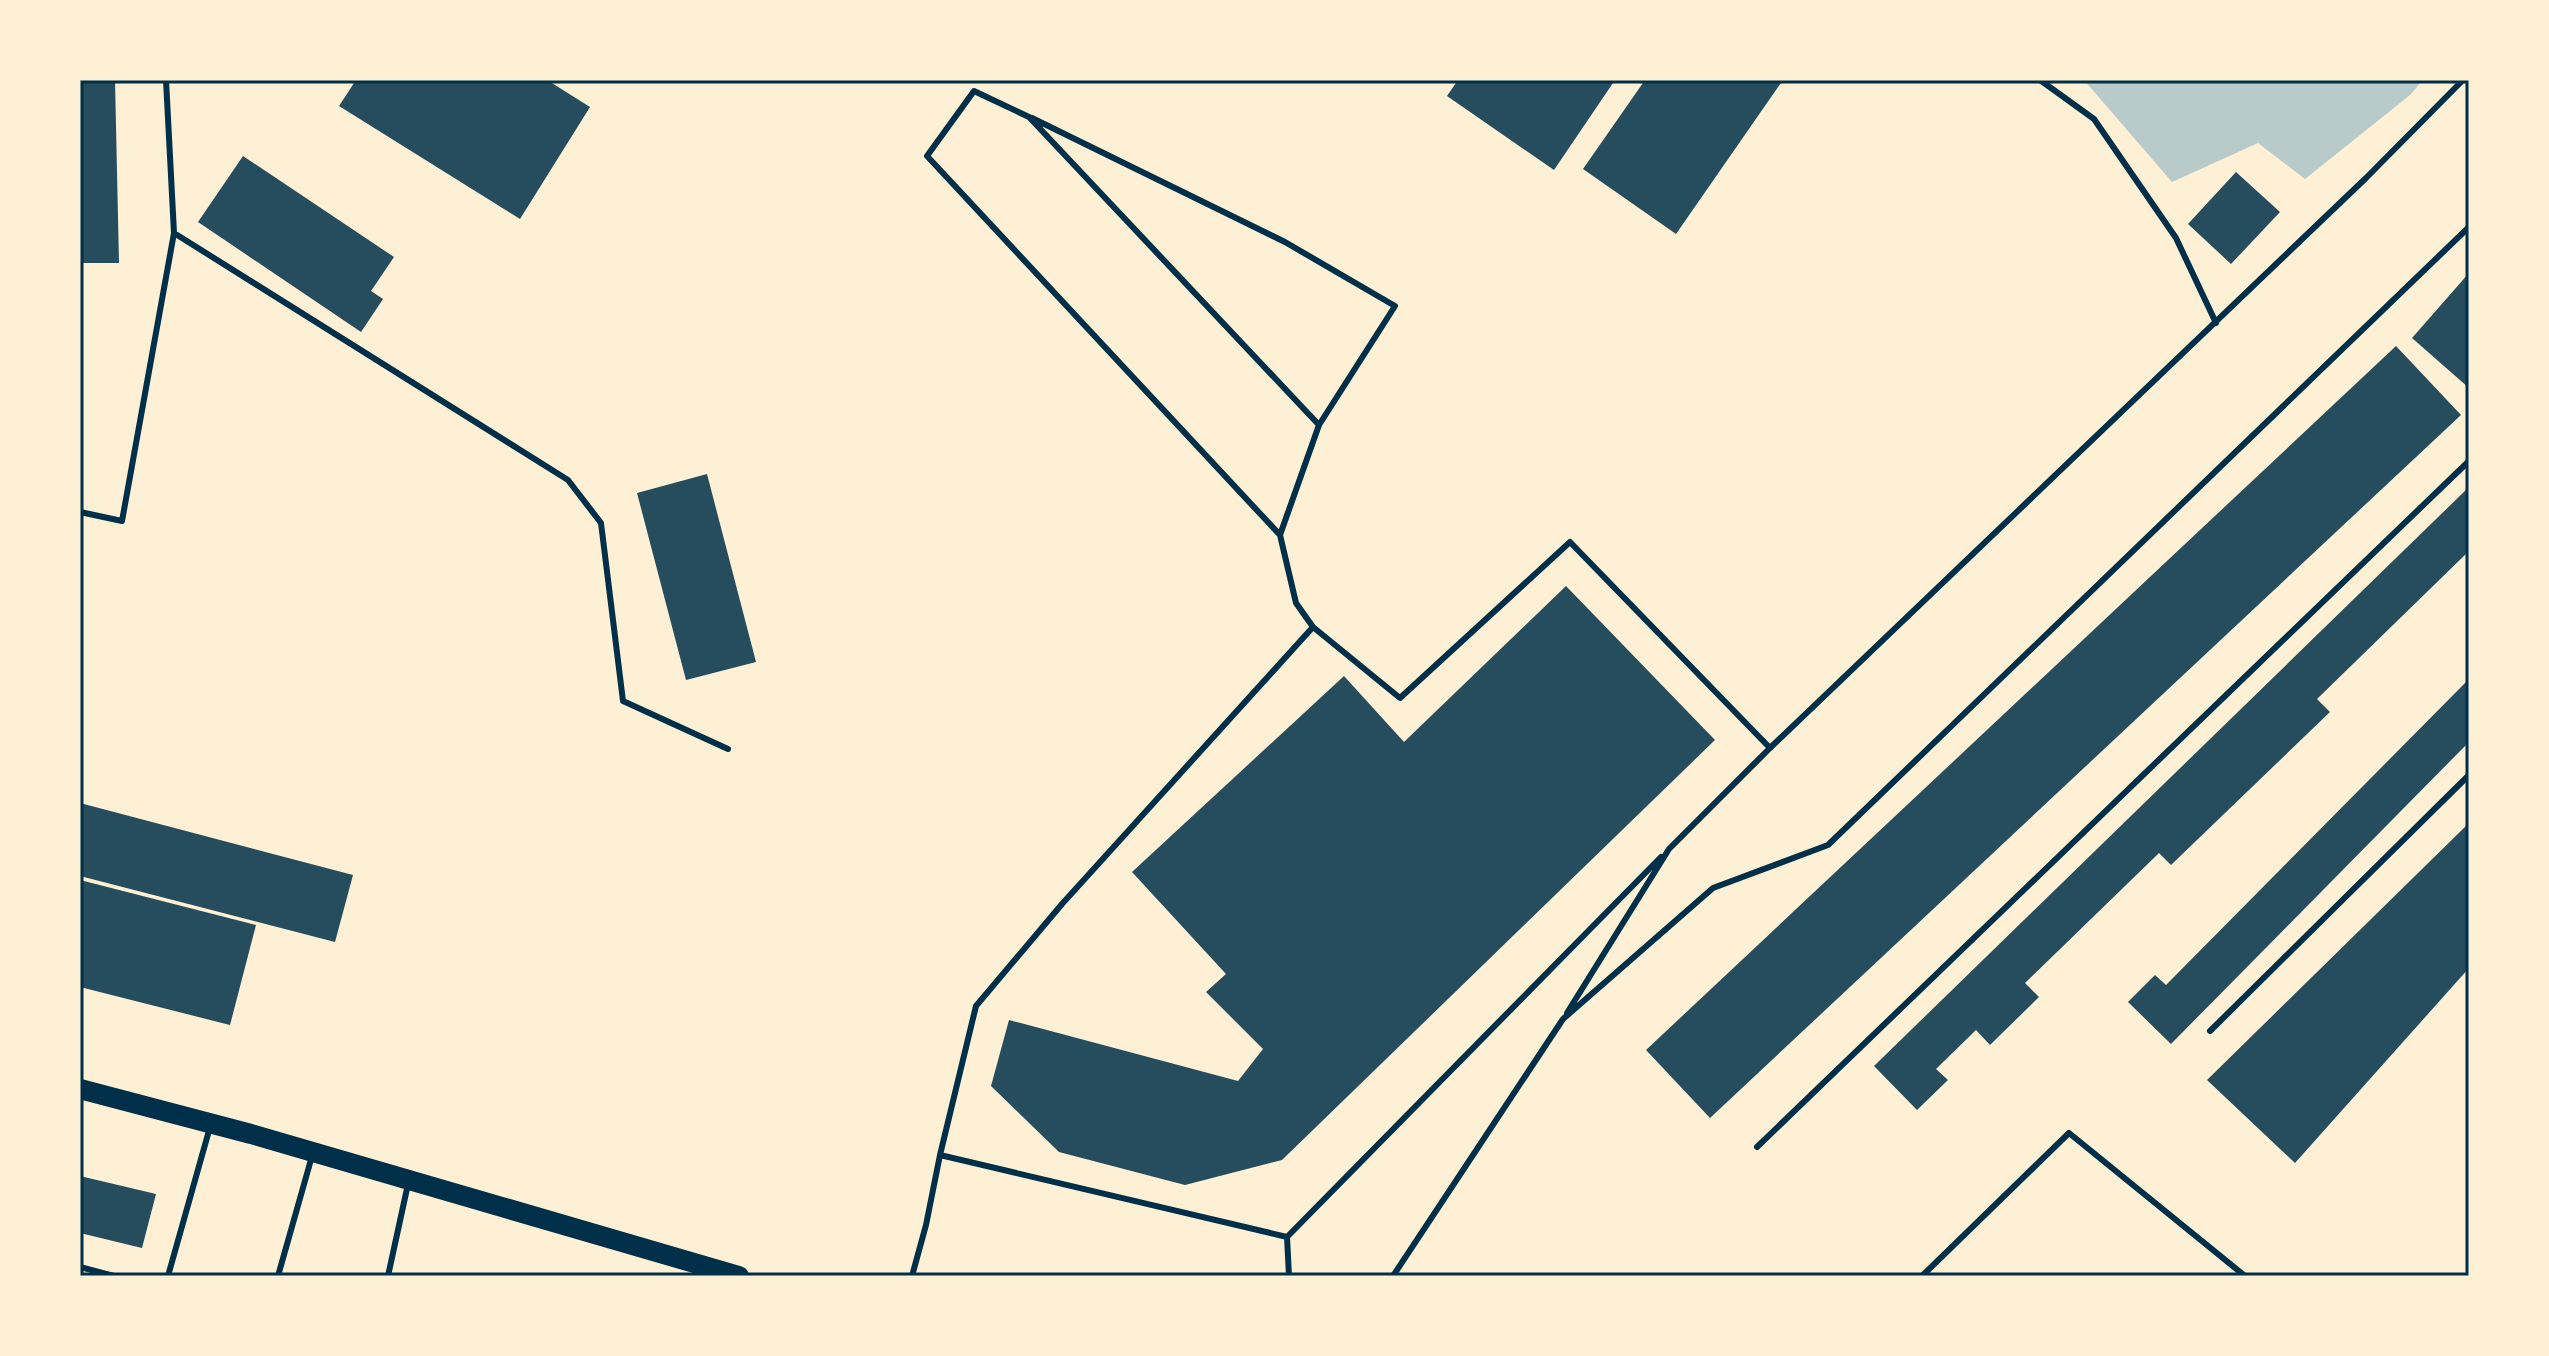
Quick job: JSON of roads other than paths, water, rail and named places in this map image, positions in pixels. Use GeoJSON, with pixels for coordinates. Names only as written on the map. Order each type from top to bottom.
{"type":"FeatureCollection","features":[{"type":"Feature","properties":{"kind":"main road"},"geometry":{"type":"LineString","coordinates":[[80,1089],[739,1276]]}},
{"type":"Feature","properties":{"kind":"lane"},"geometry":{"type":"LineString","coordinates":[[80,512],[122,521],[174,233],[166,80]]}},
{"type":"Feature","properties":{"kind":"lane"},"geometry":{"type":"LineString","coordinates":[[2040,80],[2094,119],[2176,238],[2216,323]]}},
{"type":"Feature","properties":{"kind":"lane"},"geometry":{"type":"LineString","coordinates":[[1289,1276],[1287,1237],[1770,748],[2216,323],[2463,80]]}},
{"type":"Feature","properties":{"kind":"lane"},"geometry":{"type":"LineString","coordinates":[[1280,535],[1319,425],[1395,306],[1285,242],[974,91],[927,156],[1280,535],[1296,603],[1313,627],[1400,698],[1570,542],[1770,748]]}},
{"type":"Feature","properties":{"kind":"lane"},"geometry":{"type":"LineString","coordinates":[[1029,117],[1319,425]]}},
{"type":"Feature","properties":{"kind":"lane"},"geometry":{"type":"LineString","coordinates":[[1563,1019],[1713,888],[1828,845],[2469,227]]}},
{"type":"Feature","properties":{"kind":"lane"},"geometry":{"type":"LineString","coordinates":[[174,233],[568,480],[601,523],[623,701],[728,749]]}},
{"type":"Feature","properties":{"kind":"lane"},"geometry":{"type":"LineString","coordinates":[[1757,1147],[2469,461]]}},
{"type":"Feature","properties":{"kind":"lane"},"geometry":{"type":"LineString","coordinates":[[912,1276],[976,1006],[1062,904],[1313,627]]}},
{"type":"Feature","properties":{"kind":"lane"},"geometry":{"type":"LineString","coordinates":[[2210,1031],[2469,775]]}},
{"type":"Feature","properties":{"kind":"lane"},"geometry":{"type":"LineString","coordinates":[[1393,1276],[1563,1019],[1669,849]]}},
{"type":"Feature","properties":{"kind":"lane"},"geometry":{"type":"LineString","coordinates":[[168,1276],[211,1124]]}},
{"type":"Feature","properties":{"kind":"lane"},"geometry":{"type":"LineString","coordinates":[[1922,1276],[2069,1133],[2245,1276]]}},
{"type":"Feature","properties":{"kind":"lane"},"geometry":{"type":"LineString","coordinates":[[278,1276],[313,1153]]}},
{"type":"Feature","properties":{"kind":"lane"},"geometry":{"type":"LineString","coordinates":[[940,1155],[1287,1237]]}},
{"type":"Feature","properties":{"kind":"lane"},"geometry":{"type":"LineString","coordinates":[[388,1276],[409,1180]]}},
{"type":"Feature","properties":{"kind":"lane"},"geometry":{"type":"LineString","coordinates":[[80,1267],[114,1276]]}}]}
